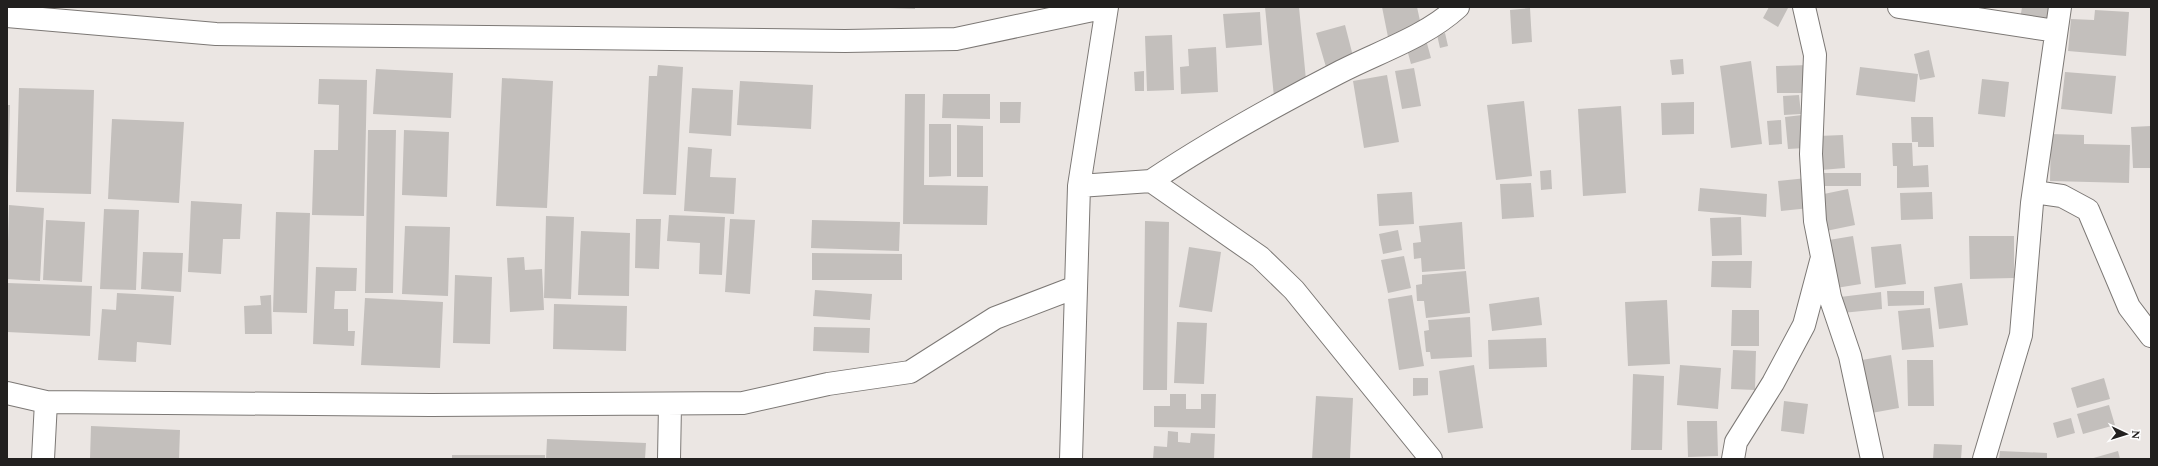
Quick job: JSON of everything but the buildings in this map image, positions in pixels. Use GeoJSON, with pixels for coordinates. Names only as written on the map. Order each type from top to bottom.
{"type":"FeatureCollection","features":[{"type":"Feature","properties":{"kind":"street"},"geometry":{"type":"LineString","coordinates":[[7,16],[216,34],[845,41],[956,39],[1107,7],[1080,186],[1070,459]]}},
{"type":"Feature","properties":{"kind":"street"},"geometry":{"type":"LineString","coordinates":[[1080,186],[1151,181],[1271,108],[1340,72],[1408,40],[1447,17],[1458,7]]}},
{"type":"Feature","properties":{"kind":"street"},"geometry":{"type":"LineString","coordinates":[[1804,7],[1815,55],[1811,154],[1815,221],[1830,297],[1850,356],[1872,459]]}},
{"type":"Feature","properties":{"kind":"street"},"geometry":{"type":"LineString","coordinates":[[1899,7],[2056,31]]}},
{"type":"Feature","properties":{"kind":"street"},"geometry":{"type":"LineString","coordinates":[[1984,459],[2022,335],[2032,203],[2060,7]]}},
{"type":"Feature","properties":{"kind":"street"},"geometry":{"type":"LineString","coordinates":[[1151,181],[1260,257],[1294,290],[1431,459]]}},
{"type":"Feature","properties":{"kind":"street"},"geometry":{"type":"LineString","coordinates":[[2034,192],[2062,196],[2088,210],[2129,307],[2151,336]]}},
{"type":"Feature","properties":{"kind":"street"},"geometry":{"type":"LineString","coordinates":[[1733,459],[1736,442],[1773,383],[1804,325],[1822,256]]}},
{"type":"Feature","properties":{"kind":"street"},"geometry":{"type":"LineString","coordinates":[[7,393],[46,402],[431,405],[670,405],[743,403],[828,384],[910,372],[995,318],[1076,287]]}},
{"type":"Feature","properties":{"kind":"street"},"geometry":{"type":"LineString","coordinates":[[43,459],[46,402]]}},
{"type":"Feature","properties":{"kind":"street"},"geometry":{"type":"LineString","coordinates":[[669,459],[670,405]]}}]}
